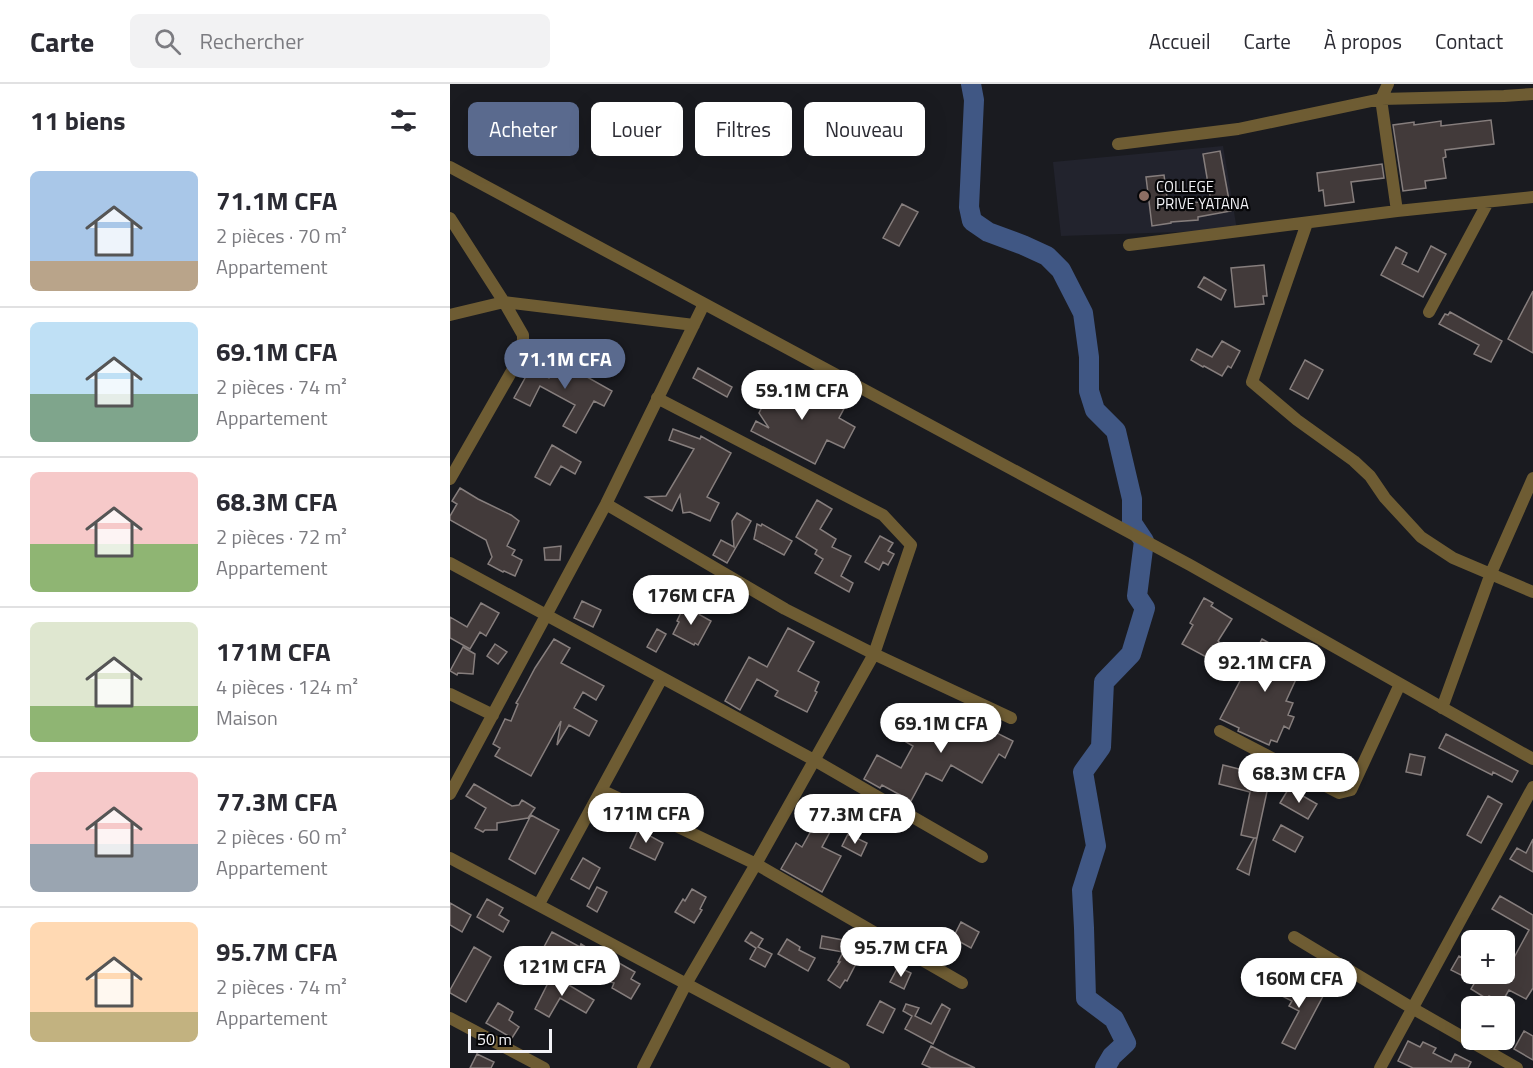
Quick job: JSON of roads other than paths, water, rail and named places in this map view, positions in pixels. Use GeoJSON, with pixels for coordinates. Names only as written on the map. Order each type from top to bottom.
{"type":"FeatureCollection","features":[{"type":"Feature","properties":{"kind":"street"},"geometry":{"type":"LineString","coordinates":[[1388,84],[1381,99],[1397,211]]}},
{"type":"Feature","properties":{"kind":"street"},"geometry":{"type":"LineString","coordinates":[[1504,96],[1509,84]]}},
{"type":"Feature","properties":{"kind":"street"},"geometry":{"type":"LineString","coordinates":[[1118,144],[1238,129],[1381,99],[1533,94]]}},
{"type":"Feature","properties":{"kind":"street"},"geometry":{"type":"LineString","coordinates":[[450,166],[1190,565],[1533,759]]}},
{"type":"Feature","properties":{"kind":"street"},"geometry":{"type":"LineString","coordinates":[[1129,245],[1397,211],[1533,197]]}},
{"type":"Feature","properties":{"kind":"street"},"geometry":{"type":"LineString","coordinates":[[1429,312],[1488,202]]}},
{"type":"Feature","properties":{"kind":"street"},"geometry":{"type":"LineString","coordinates":[[450,218],[523,335],[523,347],[513,369],[450,479]]}},
{"type":"Feature","properties":{"kind":"street"},"geometry":{"type":"LineString","coordinates":[[1307,223],[1252,382],[1297,420],[1354,461],[1370,476],[1385,498],[1421,537],[1453,558],[1533,592]]}},
{"type":"Feature","properties":{"kind":"street"},"geometry":{"type":"LineString","coordinates":[[450,315],[504,302],[694,325]]}},
{"type":"Feature","properties":{"kind":"street"},"geometry":{"type":"LineString","coordinates":[[450,794],[606,504],[704,304]]}},
{"type":"Feature","properties":{"kind":"street"},"geometry":{"type":"LineString","coordinates":[[643,1068],[686,984],[874,654],[911,545],[884,515],[657,398]]}},
{"type":"Feature","properties":{"kind":"street"},"geometry":{"type":"LineString","coordinates":[[1442,708],[1491,573],[1533,478]]}},
{"type":"Feature","properties":{"kind":"street"},"geometry":{"type":"LineString","coordinates":[[606,504],[785,609],[874,654],[1011,718]]}},
{"type":"Feature","properties":{"kind":"street"},"geometry":{"type":"LineString","coordinates":[[450,563],[814,760],[982,857]]}},
{"type":"Feature","properties":{"kind":"street"},"geometry":{"type":"LineString","coordinates":[[539,904],[662,678]]}},
{"type":"Feature","properties":{"kind":"street"},"geometry":{"type":"LineString","coordinates":[[1220,731],[1339,793],[1351,790],[1400,684]]}},
{"type":"Feature","properties":{"kind":"street"},"geometry":{"type":"LineString","coordinates":[[450,694],[493,715]]}},
{"type":"Feature","properties":{"kind":"street"},"geometry":{"type":"LineString","coordinates":[[1380,1068],[1533,787]]}},
{"type":"Feature","properties":{"kind":"street"},"geometry":{"type":"LineString","coordinates":[[601,790],[756,864],[962,983]]}},
{"type":"Feature","properties":{"kind":"street"},"geometry":{"type":"LineString","coordinates":[[450,858],[844,1068]]}},
{"type":"Feature","properties":{"kind":"street"},"geometry":{"type":"LineString","coordinates":[[1294,937],[1517,1068]]}},
{"type":"Feature","properties":{"kind":"street"},"geometry":{"type":"LineString","coordinates":[[450,1018],[544,1068]]}},
{"type":"Feature","properties":{"kind":"waterway"},"geometry":{"type":"LineString","coordinates":[[971,84],[974,100],[969,207],[972,221],[988,232],[1047,256],[1061,270],[1083,313],[1089,357],[1089,391],[1095,410],[1116,431],[1132,499],[1132,523],[1144,541],[1137,596],[1145,608],[1131,654],[1104,682],[1101,747],[1083,772],[1096,846],[1082,890],[1086,998],[1114,1019],[1126,1043],[1112,1056],[1105,1068]]}},
{"type":"Feature","properties":{"kind":"place","name":"COLLEGE PRIVE YATANA"},"geometry":{"type":"Point","coordinates":[1144,196]}}]}
